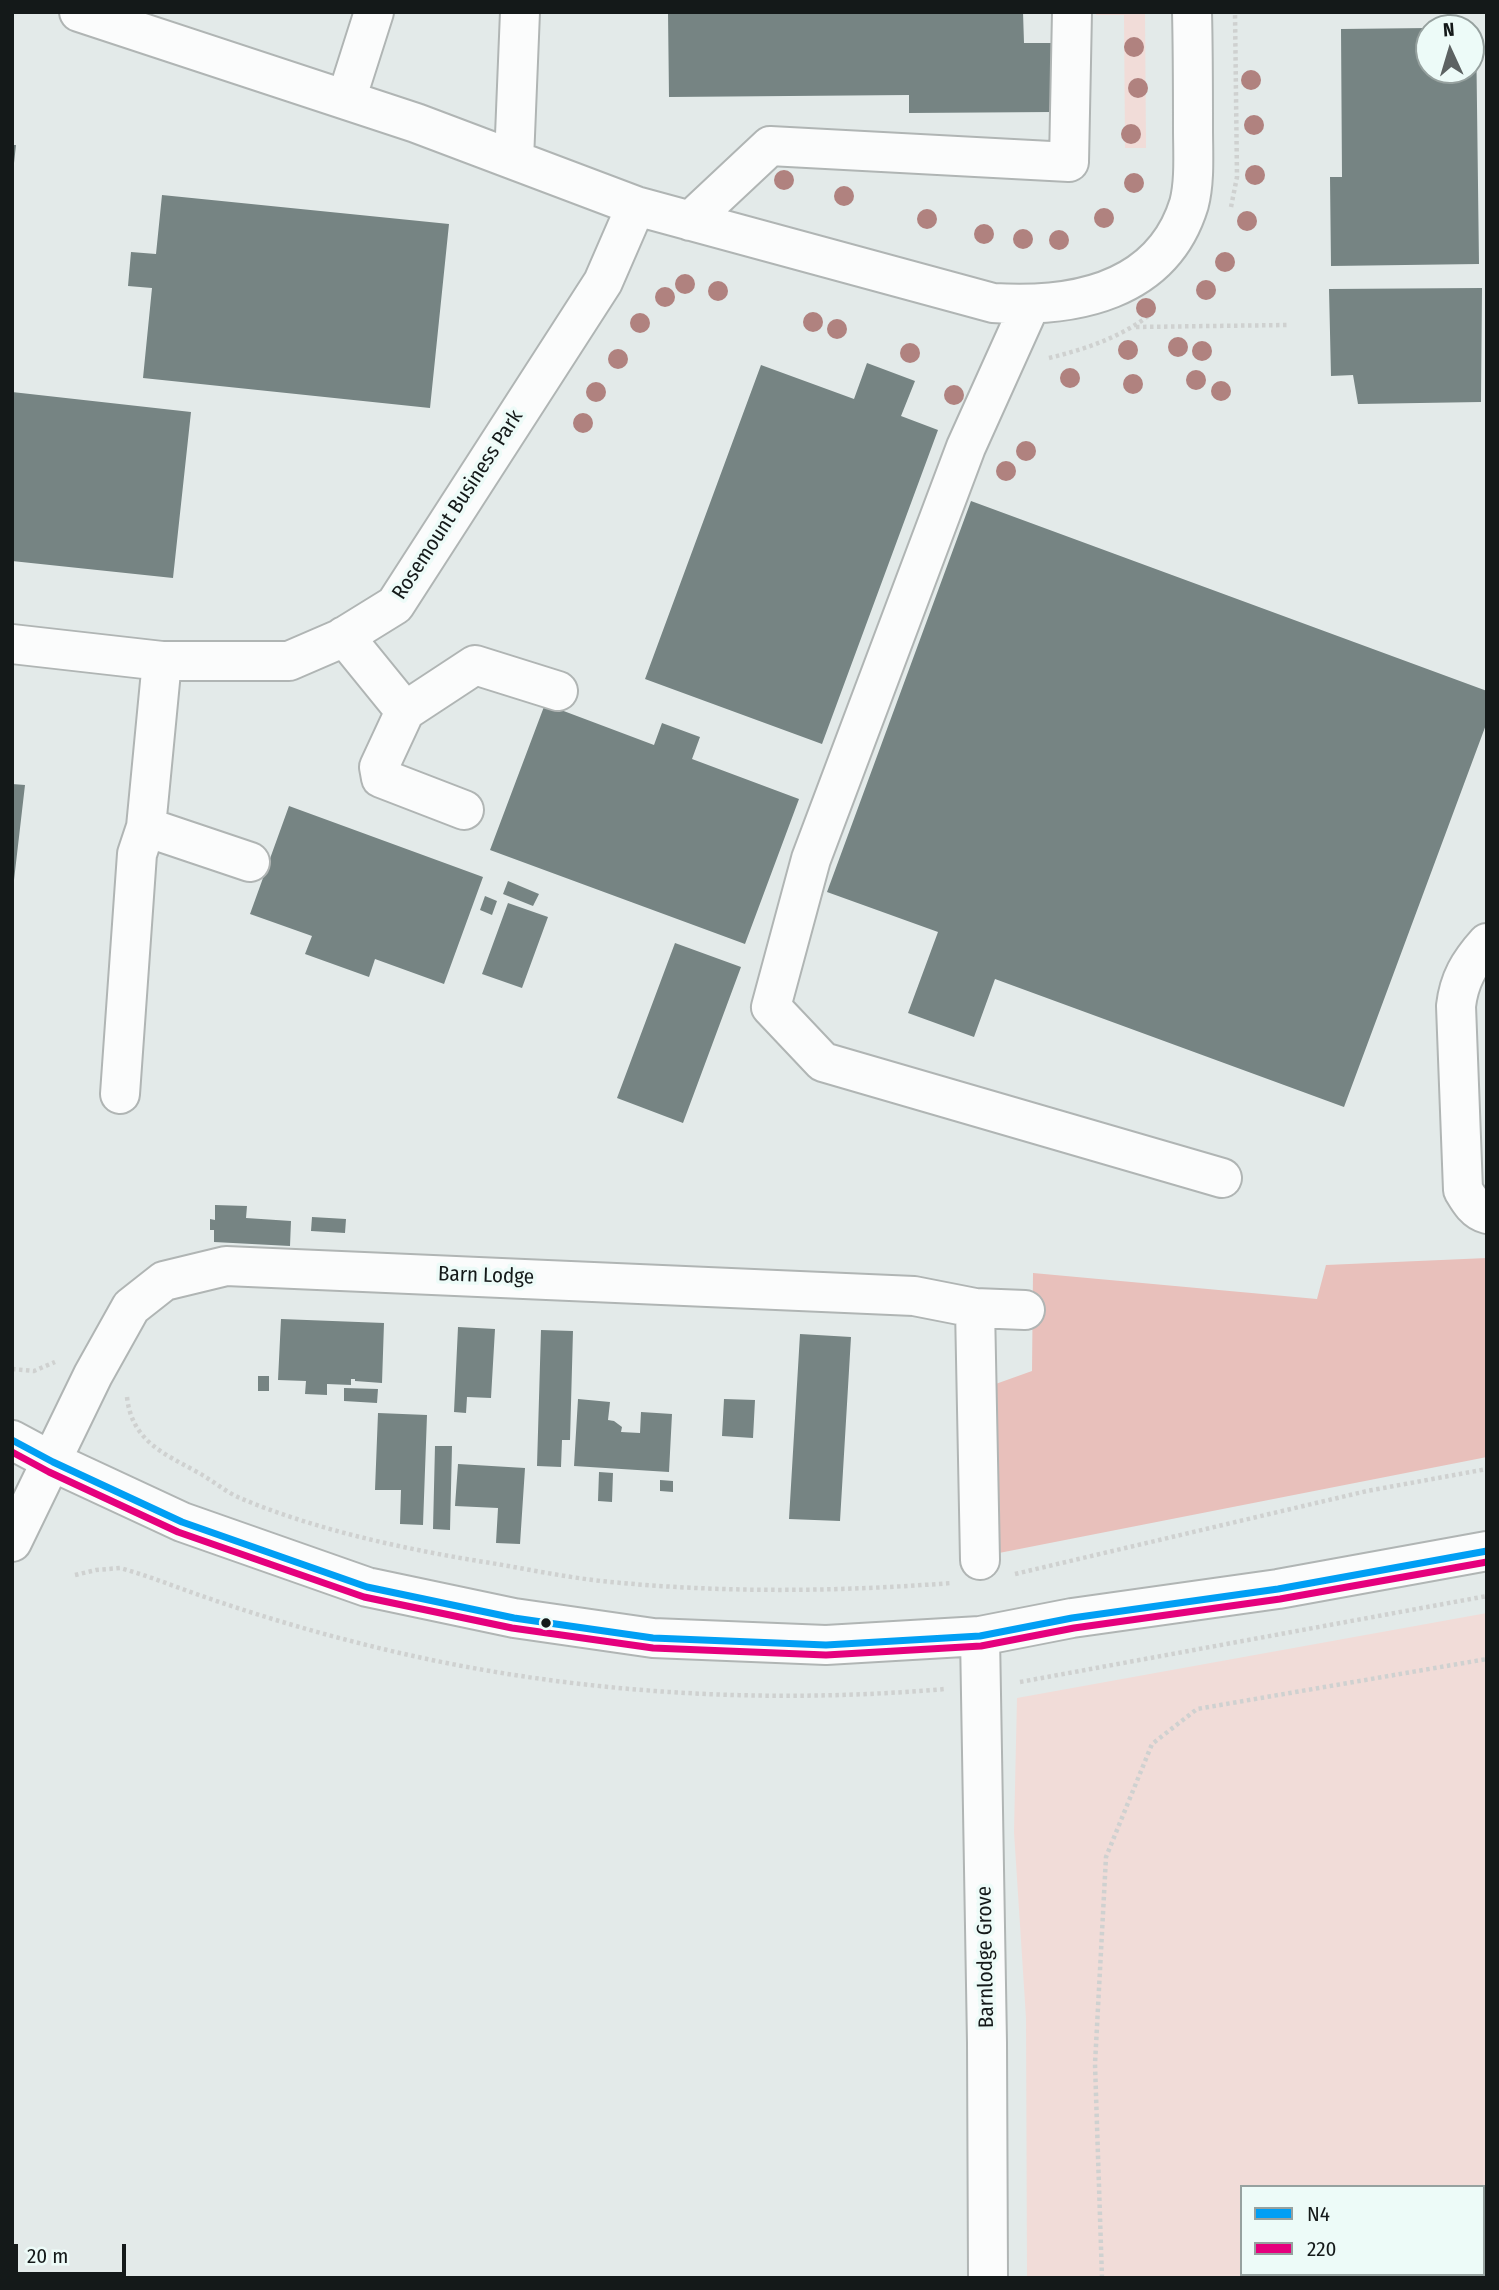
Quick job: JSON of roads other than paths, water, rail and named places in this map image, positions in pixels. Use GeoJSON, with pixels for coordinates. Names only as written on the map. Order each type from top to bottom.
{"type":"FeatureCollection","features":[{"type":"Feature","properties":{"kind":"street"},"geometry":{"type":"LineString","coordinates":[[79,12],[416,123],[636,206],[993,303],[1030,305],[1072,300],[1127,281],[1153,264],[1175,236],[1189,202],[1193,160],[1192,12]]}},
{"type":"Feature","properties":{"kind":"street"},"geometry":{"type":"LineString","coordinates":[[346,100],[374,12]]}},
{"type":"Feature","properties":{"kind":"street"},"geometry":{"type":"LineString","coordinates":[[514,160],[520,12]]}},
{"type":"Feature","properties":{"kind":"street"},"geometry":{"type":"LineString","coordinates":[[690,221],[770,146],[1069,162],[1072,12]]}},
{"type":"Feature","properties":{"kind":"street","name":"Rosemount Business Park"},"geometry":{"type":"LineString","coordinates":[[12,644],[162,661],[289,661],[344,636],[395,605],[603,282],[636,206]]}},
{"type":"Feature","properties":{"kind":"street"},"geometry":{"type":"LineString","coordinates":[[1030,305],[966,447],[811,859],[771,1007],[823,1062],[1222,1178]]}},
{"type":"Feature","properties":{"kind":"street"},"geometry":{"type":"LineString","coordinates":[[344,636],[405,711]]}},
{"type":"Feature","properties":{"kind":"street"},"geometry":{"type":"LineString","coordinates":[[120,1094],[137,854],[146,827],[162,661]]}},
{"type":"Feature","properties":{"kind":"street"},"geometry":{"type":"LineString","coordinates":[[464,810],[381,778],[379,767],[405,711],[475,665],[558,691]]}},
{"type":"Feature","properties":{"kind":"street"},"geometry":{"type":"LineString","coordinates":[[146,827],[250,862]]}},
{"type":"Feature","properties":{"kind":"street"},"geometry":{"type":"LineString","coordinates":[[1487,943],[1469,964],[1459,986],[1456,1006],[1463,1190],[1470,1202],[1480,1212],[1487,1214]]}},
{"type":"Feature","properties":{"kind":"street","name":"Barn Lodge"},"geometry":{"type":"LineString","coordinates":[[12,1542],[93,1375],[131,1307],[164,1281],[226,1266],[914,1296],[975,1307],[1025,1310]]}},
{"type":"Feature","properties":{"kind":"street"},"geometry":{"type":"LineString","coordinates":[[975,1307],[982,1573]]}},
{"type":"Feature","properties":{"kind":"street"},"geometry":{"type":"LineString","coordinates":[[12,1440],[182,1522],[367,1587],[514,1618],[653,1639],[826,1645],[980,1636],[1072,1618],[1278,1588],[1487,1551]]}},
{"type":"Feature","properties":{"kind":"street","name":"Barnlodge Grove"},"geometry":{"type":"LineString","coordinates":[[980,1636],[988,2278]]}}]}
